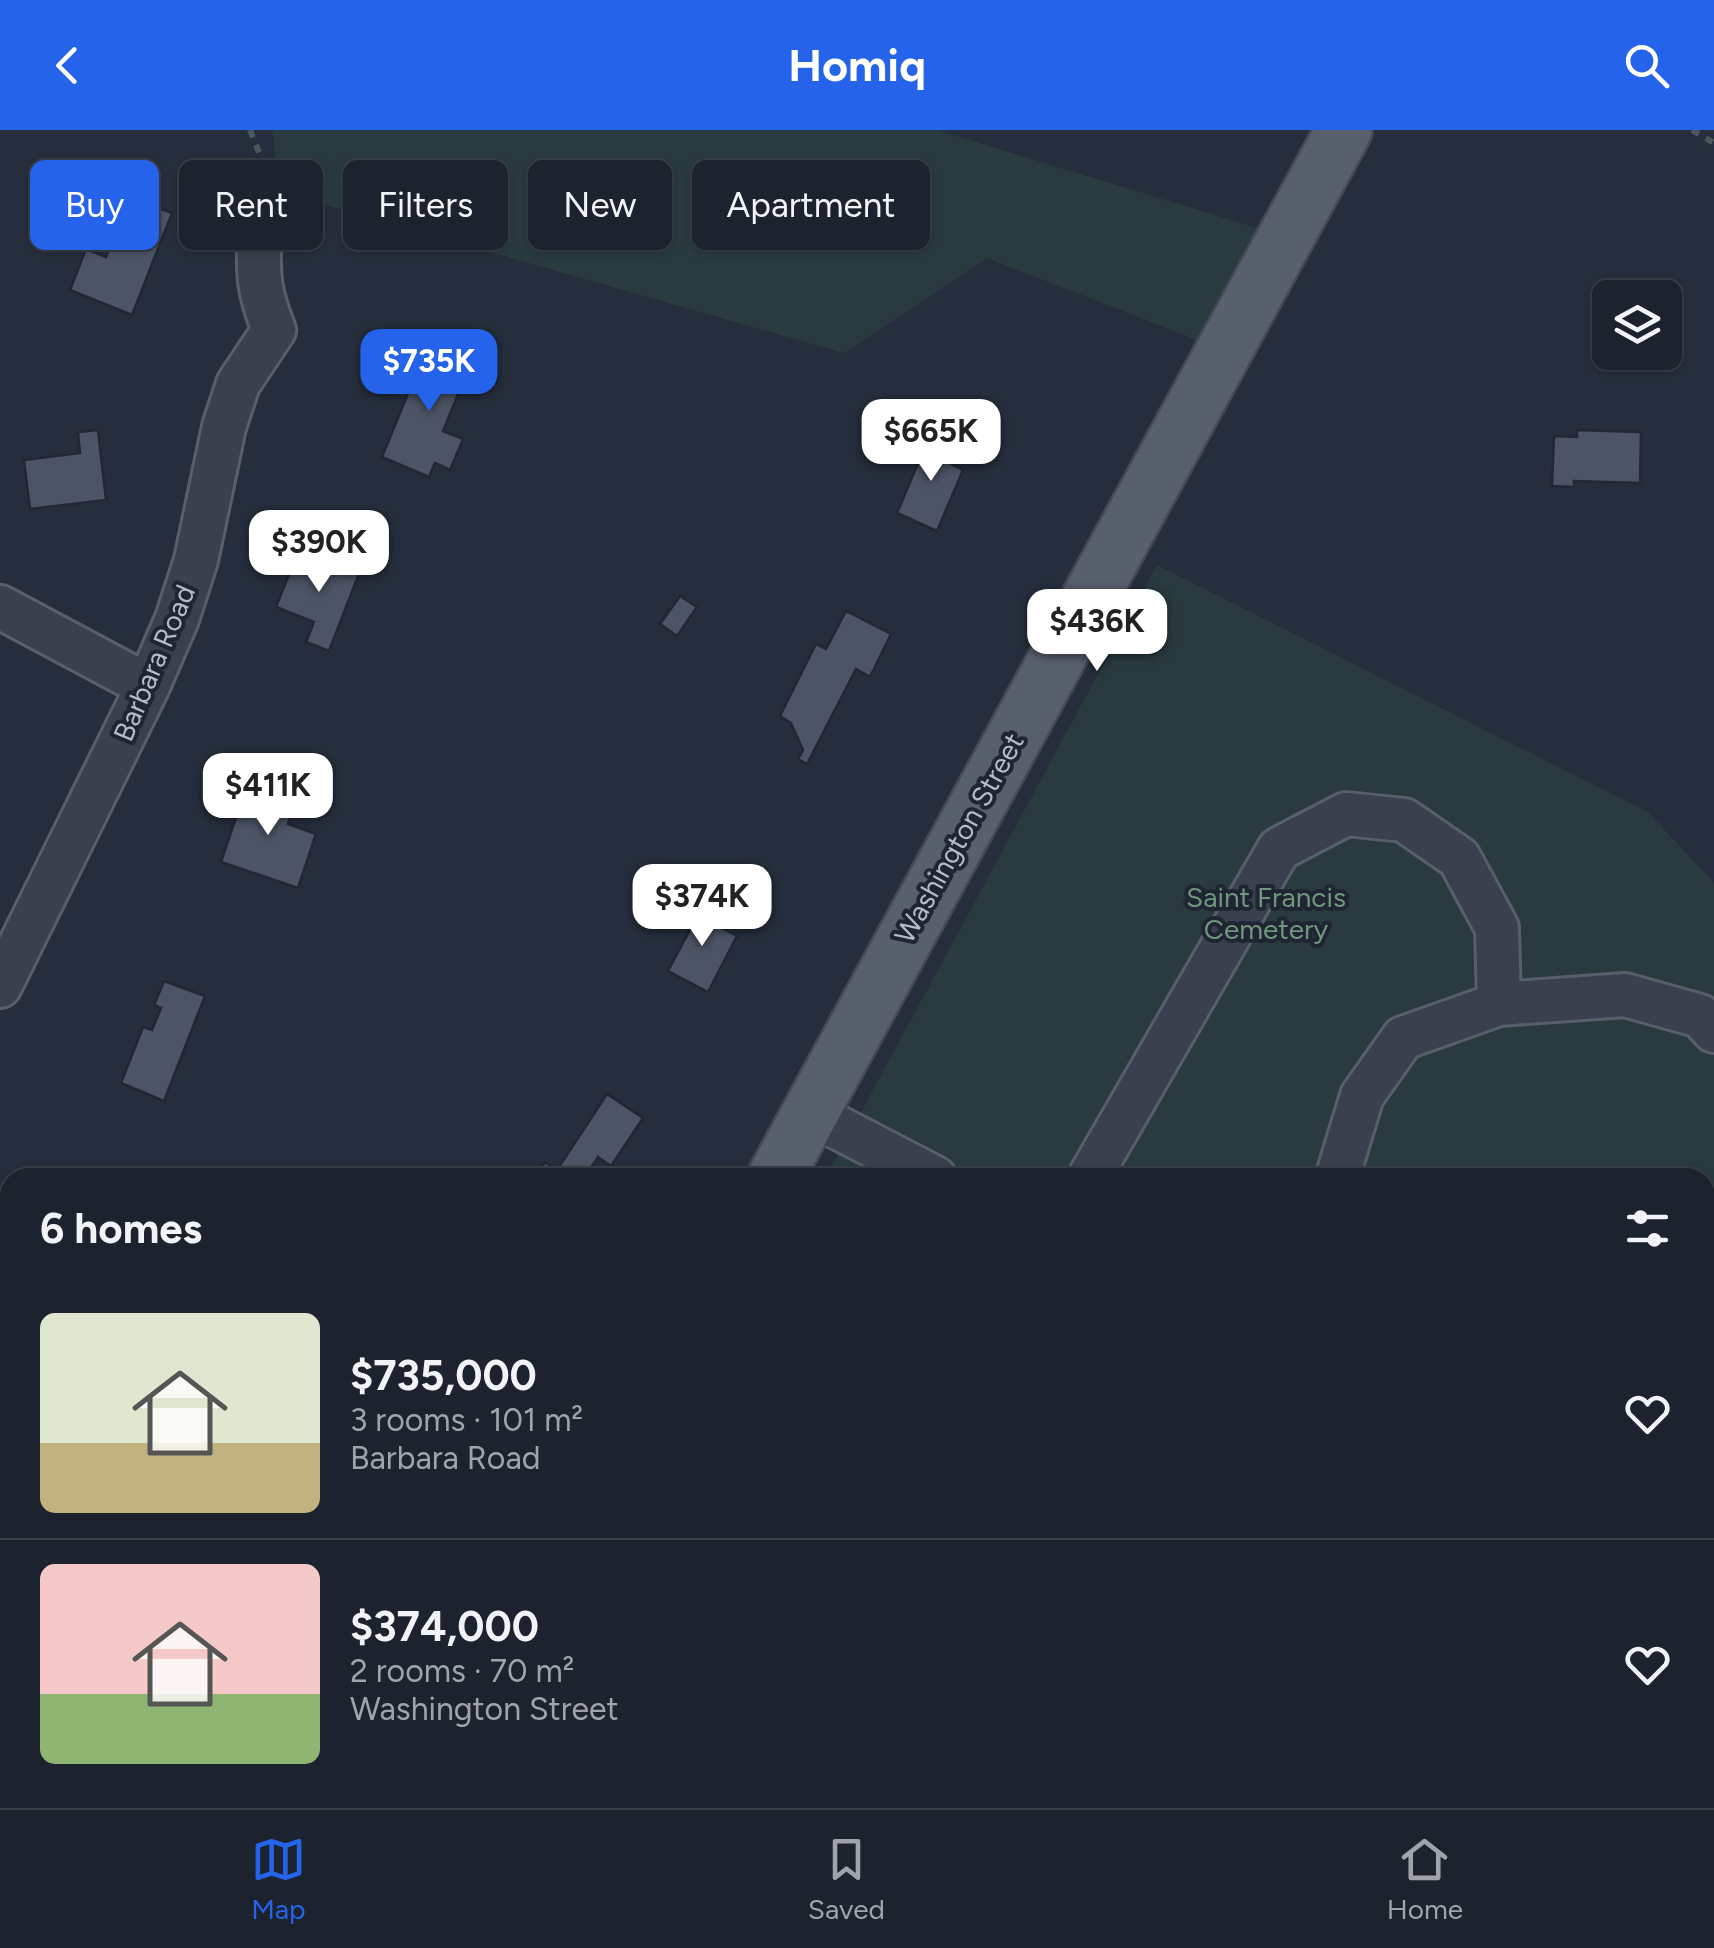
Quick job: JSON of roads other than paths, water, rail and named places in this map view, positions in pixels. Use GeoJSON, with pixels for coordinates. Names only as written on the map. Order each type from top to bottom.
{"type":"FeatureCollection","features":[{"type":"Feature","properties":{"kind":"main road","name":"Washington Street"},"geometry":{"type":"LineString","coordinates":[[780,1168],[1344,130]]}},
{"type":"Feature","properties":{"kind":"street","name":"Barbara Road"},"geometry":{"type":"LineString","coordinates":[[0,986],[177,619],[196,560],[224,428],[238,384],[274,330],[260,296],[260,250]]}},
{"type":"Feature","properties":{"kind":"street"},"geometry":{"type":"LineString","coordinates":[[0,607],[148,686]]}},
{"type":"Feature","properties":{"kind":"street"},"geometry":{"type":"LineString","coordinates":[[1095,1168],[1278,849],[1346,814],[1404,820],[1459,858],[1496,928],[1499,1004]]}},
{"type":"Feature","properties":{"kind":"street"},"geometry":{"type":"LineString","coordinates":[[1340,1168],[1362,1096],[1403,1038],[1499,1004],[1624,996],[1700,1016],[1714,1031]]}},
{"type":"Feature","properties":{"kind":"street"},"geometry":{"type":"LineString","coordinates":[[810,1113],[916,1168]]}},
{"type":"Feature","properties":{"kind":"park label","name":"Saint Francis Cemetery"},"geometry":{"type":"Point","coordinates":[1266,913]}}]}
